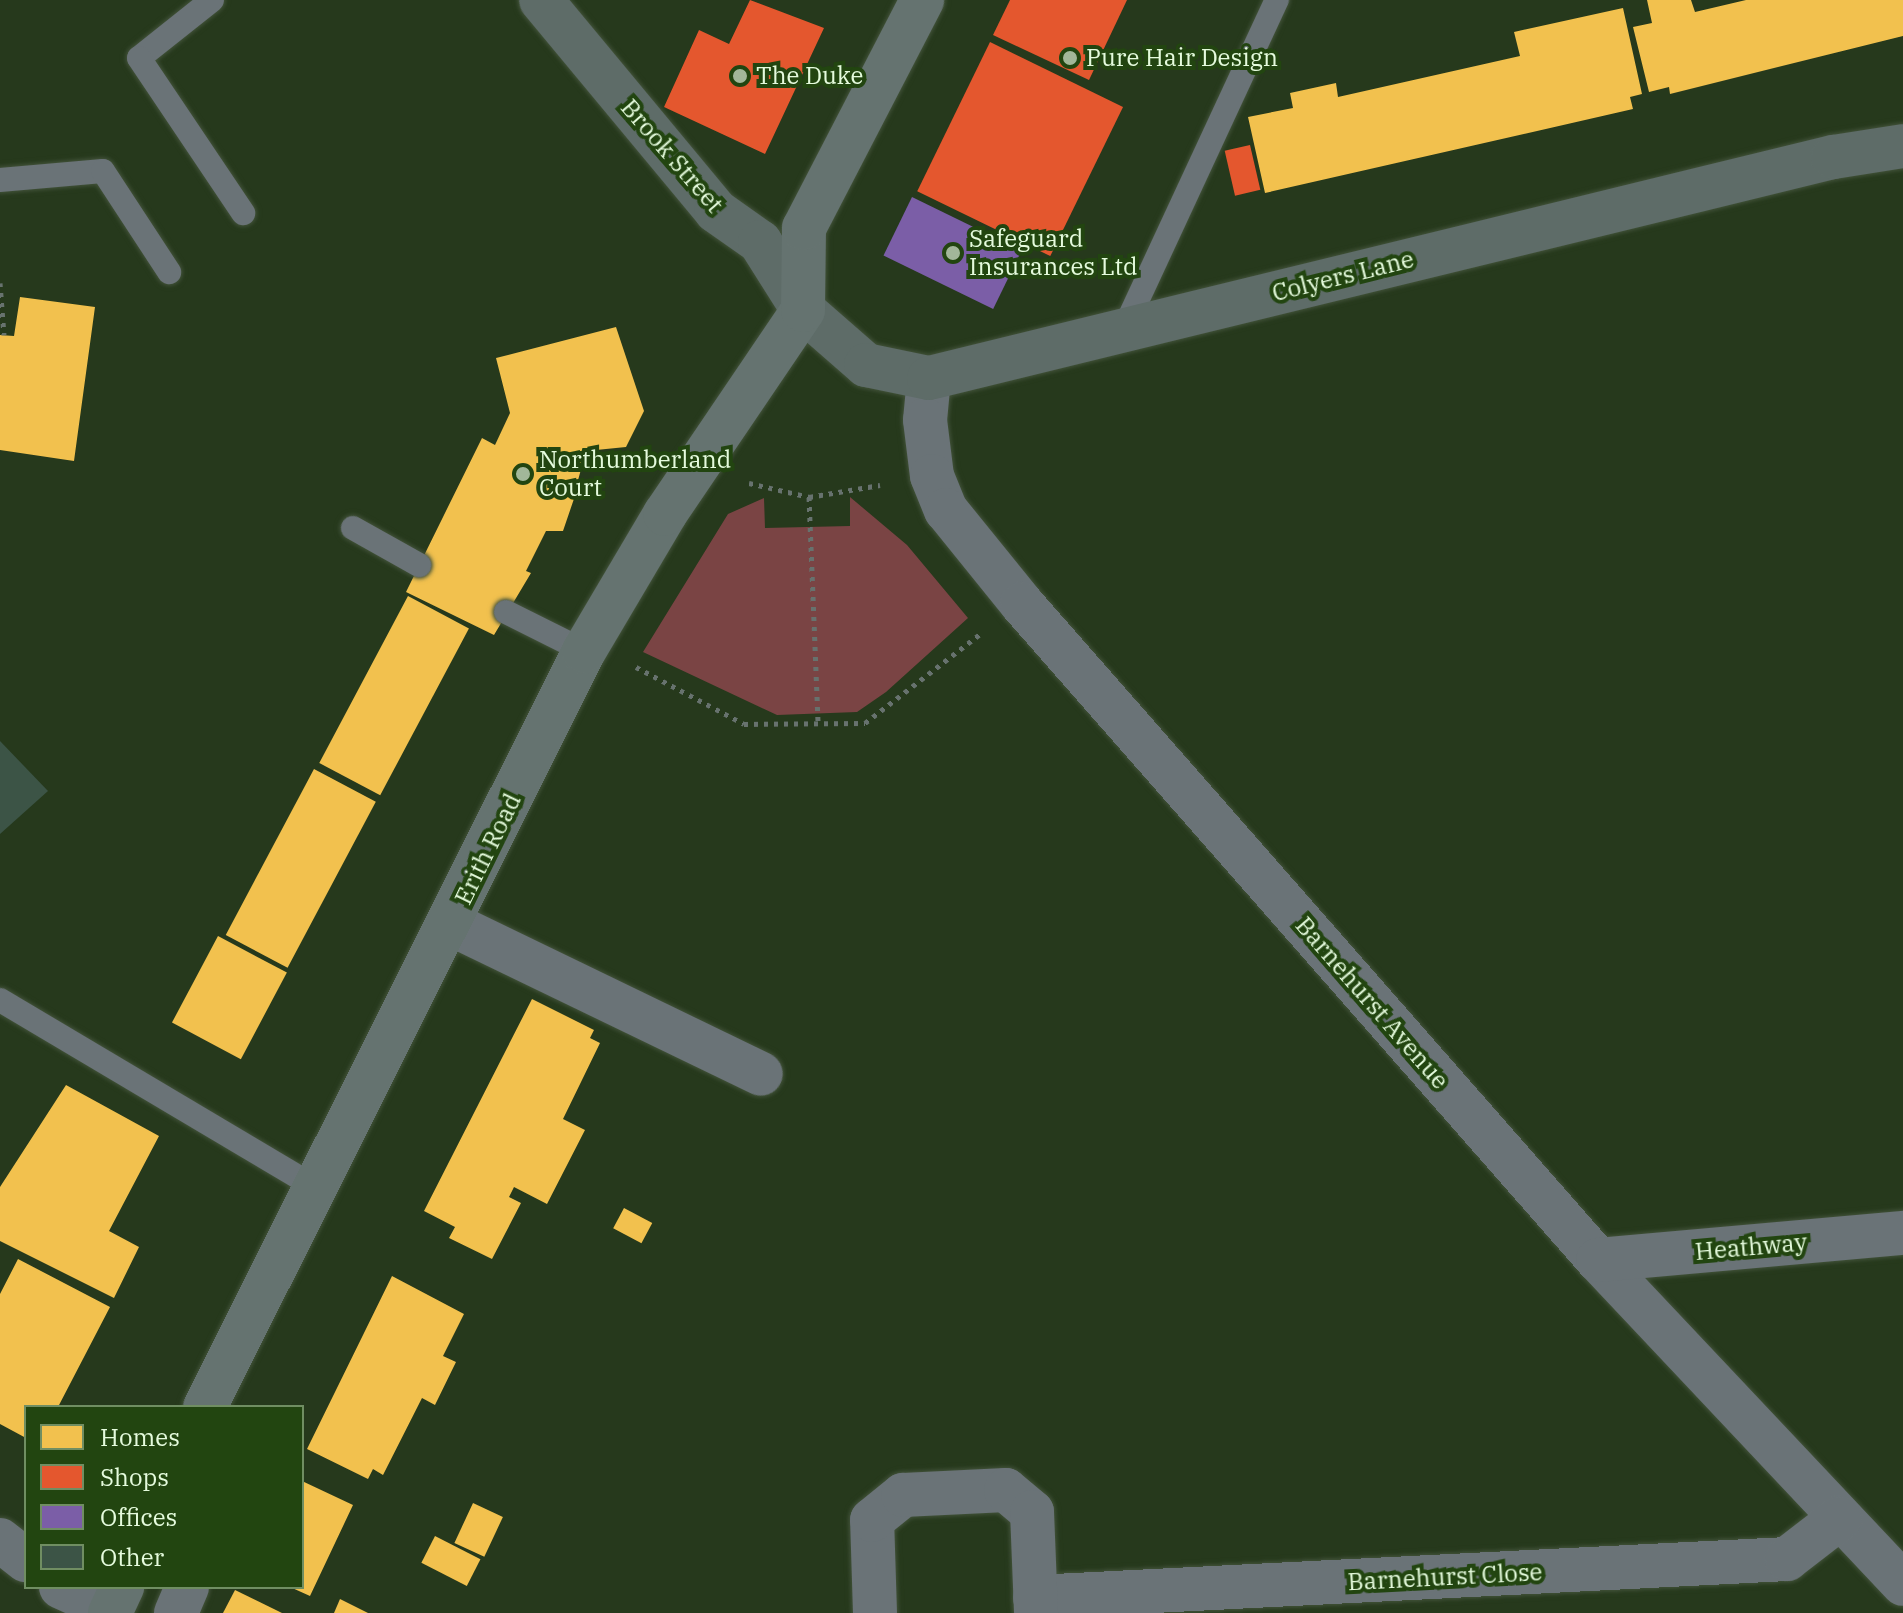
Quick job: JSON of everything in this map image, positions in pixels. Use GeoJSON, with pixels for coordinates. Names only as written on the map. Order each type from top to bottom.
{"type":"FeatureCollection","features":[{"type":"Feature","properties":{"kind":"main road"},"geometry":{"type":"LineString","coordinates":[[803,310],[804,228],[922,0]]}},
{"type":"Feature","properties":{"kind":"main road","name":"Erith Road"},"geometry":{"type":"LineString","coordinates":[[211,1403],[586,647],[703,459],[803,310]]}},
{"type":"Feature","properties":{"kind":"street","name":"Brook Street"},"geometry":{"type":"LineString","coordinates":[[541,0],[716,211],[760,242],[803,310]]}},
{"type":"Feature","properties":{"kind":"street","name":"Colyers Lane"},"geometry":{"type":"LineString","coordinates":[[803,310],[866,365],[929,378],[1833,157],[1903,146]]}},
{"type":"Feature","properties":{"kind":"street","name":"Barnehurst Avenue"},"geometry":{"type":"LineString","coordinates":[[929,378],[925,420],[932,476],[946,510],[1022,604],[1598,1260],[1903,1584]]}},
{"type":"Feature","properties":{"kind":"street"},"geometry":{"type":"LineString","coordinates":[[451,924],[761,1074]]}},
{"type":"Feature","properties":{"kind":"street","name":"Heathway"},"geometry":{"type":"LineString","coordinates":[[1598,1260],[1903,1233]]}},
{"type":"Feature","properties":{"kind":"street","name":"Barnehurst Close"},"geometry":{"type":"LineString","coordinates":[[875,1613],[872,1520],[903,1495],[1006,1490],[1032,1512],[1036,1605],[1787,1559],[1840,1518]]}},
{"type":"Feature","properties":{"kind":"street"},"geometry":{"type":"LineString","coordinates":[[0,1540],[24,1558]]}},
{"type":"Feature","properties":{"kind":"street"},"geometry":{"type":"LineString","coordinates":[[68,1589],[115,1603]]}},
{"type":"Feature","properties":{"kind":"street"},"geometry":{"type":"LineString","coordinates":[[176,1613],[186,1589]]}},
{"type":"Feature","properties":{"kind":"lane"},"geometry":{"type":"LineString","coordinates":[[212,0],[139,58],[243,213]]}},
{"type":"Feature","properties":{"kind":"lane"},"geometry":{"type":"LineString","coordinates":[[1124,329],[1277,0]]}},
{"type":"Feature","properties":{"kind":"lane"},"geometry":{"type":"LineString","coordinates":[[0,180],[103,171],[169,272]]}},
{"type":"Feature","properties":{"kind":"lane"},"geometry":{"type":"LineString","coordinates":[[353,528],[419,565]]}},
{"type":"Feature","properties":{"kind":"lane"},"geometry":{"type":"LineString","coordinates":[[506,612],[586,647]]}},
{"type":"Feature","properties":{"kind":"lane"},"geometry":{"type":"LineString","coordinates":[[0,1000],[318,1189]]}},
{"type":"Feature","properties":{"kind":"path"},"geometry":{"type":"LineString","coordinates":[[0,283],[4,335]]}},
{"type":"Feature","properties":{"kind":"path"},"geometry":{"type":"LineString","coordinates":[[703,459],[734,480],[809,497],[932,476]]}},
{"type":"Feature","properties":{"kind":"path"},"geometry":{"type":"LineString","coordinates":[[809,497],[818,726]]}},
{"type":"Feature","properties":{"kind":"path"},"geometry":{"type":"LineString","coordinates":[[586,647],[744,724],[818,726],[865,723],[982,632]]}},
{"type":"Feature","properties":{"kind":"shaded area"},"geometry":{"type":"Polygon","coordinates":[[[850,497],[907,545],[968,618],[886,692],[857,712],[777,715],[643,652],[728,514],[764,498],[765,528],[850,526],[850,497]]]}},
{"type":"Feature","properties":{"kind":"building: Homes"},"geometry":{"type":"Polygon","coordinates":[[[1647,0],[1691,0],[1695,12],[1746,0],[1903,0],[1903,36],[1670,94],[1669,87],[1649,92],[1633,27],[1652,23],[1647,0]]]}},
{"type":"Feature","properties":{"kind":"building: Homes"},"geometry":{"type":"Polygon","coordinates":[[[1623,8],[1642,94],[1630,97],[1633,109],[1265,193],[1248,117],[1293,108],[1290,93],[1336,83],[1338,97],[1520,56],[1514,32],[1623,8]]]}},
{"type":"Feature","properties":{"kind":"building: Homes"},"geometry":{"type":"Polygon","coordinates":[[[20,297],[95,307],[74,461],[0,450],[0,335],[14,336],[20,297]]]}},
{"type":"Feature","properties":{"kind":"building: Homes","name":"Northumberland Court"},"geometry":{"type":"Polygon","coordinates":[[[616,327],[644,411],[626,447],[586,451],[577,484],[570,483],[578,487],[563,531],[546,531],[526,571],[531,573],[494,635],[406,592],[482,438],[495,445],[510,413],[496,358],[616,327]]]}},
{"type":"Feature","properties":{"kind":"building: Homes"},"geometry":{"type":"Polygon","coordinates":[[[408,596],[469,628],[380,795],[319,763],[408,596]]]}},
{"type":"Feature","properties":{"kind":"building: Homes"},"geometry":{"type":"Polygon","coordinates":[[[314,769],[376,802],[288,968],[226,935],[314,769]]]}},
{"type":"Feature","properties":{"kind":"building: Homes"},"geometry":{"type":"Polygon","coordinates":[[[218,936],[287,973],[241,1059],[172,1023],[218,936]]]}},
{"type":"Feature","properties":{"kind":"building: Homes"},"geometry":{"type":"Polygon","coordinates":[[[532,999],[594,1030],[590,1038],[600,1043],[563,1119],[585,1130],[547,1204],[514,1187],[509,1197],[521,1203],[492,1259],[449,1238],[455,1227],[424,1211],[532,999]]]}},
{"type":"Feature","properties":{"kind":"building: Homes"},"geometry":{"type":"Polygon","coordinates":[[[66,1085],[159,1136],[109,1231],[139,1247],[114,1298],[0,1241],[0,1187],[66,1085]]]}},
{"type":"Feature","properties":{"kind":"building: Homes"},"geometry":{"type":"Polygon","coordinates":[[[624,1208],[652,1223],[641,1243],[613,1228],[624,1208]]]}},
{"type":"Feature","properties":{"kind":"building: Homes"},"geometry":{"type":"Polygon","coordinates":[[[18,1259],[110,1307],[59,1405],[24,1405],[24,1437],[0,1424],[0,1294],[18,1259]]]}},
{"type":"Feature","properties":{"kind":"building: Homes"},"geometry":{"type":"Polygon","coordinates":[[[392,1276],[464,1314],[443,1356],[456,1362],[435,1405],[422,1398],[383,1475],[373,1469],[368,1479],[307,1449],[392,1276]]]}},
{"type":"Feature","properties":{"kind":"building: Homes"},"geometry":{"type":"Polygon","coordinates":[[[304,1482],[353,1505],[310,1596],[294,1589],[304,1589],[304,1482]]]}},
{"type":"Feature","properties":{"kind":"building: Homes"},"geometry":{"type":"Polygon","coordinates":[[[473,1503],[503,1517],[484,1557],[454,1543],[473,1503]]]}},
{"type":"Feature","properties":{"kind":"building: Homes"},"geometry":{"type":"Polygon","coordinates":[[[435,1536],[480,1559],[467,1586],[421,1563],[435,1536]]]}},
{"type":"Feature","properties":{"kind":"building: Homes"},"geometry":{"type":"Polygon","coordinates":[[[235,1590],[282,1613],[223,1613],[235,1590]]]}},
{"type":"Feature","properties":{"kind":"building: Homes"},"geometry":{"type":"Polygon","coordinates":[[[340,1599],[368,1613],[334,1613],[340,1599]]]}},
{"type":"Feature","properties":{"kind":"building: Shops","name":"The Duke"},"geometry":{"type":"Polygon","coordinates":[[[750,0],[824,28],[765,154],[664,107],[699,30],[729,44],[750,0]]]}},
{"type":"Feature","properties":{"kind":"building: Shops","name":"Pure Hair Design"},"geometry":{"type":"Polygon","coordinates":[[[1010,0],[1127,0],[1089,80],[993,35],[1010,0]]]}},
{"type":"Feature","properties":{"kind":"building: Shops"},"geometry":{"type":"Polygon","coordinates":[[[990,42],[1123,107],[1050,256],[917,191],[990,42]]]}},
{"type":"Feature","properties":{"kind":"building: Shops"},"geometry":{"type":"Polygon","coordinates":[[[1250,145],[1260,190],[1235,196],[1225,151],[1250,145]]]}},
{"type":"Feature","properties":{"kind":"building: Offices","name":"Safeguard Insurances Ltd"},"geometry":{"type":"Polygon","coordinates":[[[912,197],[1022,250],[993,309],[884,255],[912,197]]]}},
{"type":"Feature","properties":{"kind":"building: Other"},"geometry":{"type":"Polygon","coordinates":[[[0,741],[48,791],[0,834],[0,741]]]}},
{"type":"Feature","properties":{"kind":"place","name":"Pure Hair Design"},"geometry":{"type":"Point","coordinates":[1070,58]}},
{"type":"Feature","properties":{"kind":"place","name":"The Duke"},"geometry":{"type":"Point","coordinates":[740,76]}},
{"type":"Feature","properties":{"kind":"place","name":"Safeguard Insurances Ltd"},"geometry":{"type":"Point","coordinates":[953,253]}},
{"type":"Feature","properties":{"kind":"place","name":"Northumberland Court"},"geometry":{"type":"Point","coordinates":[523,474]}}]}
